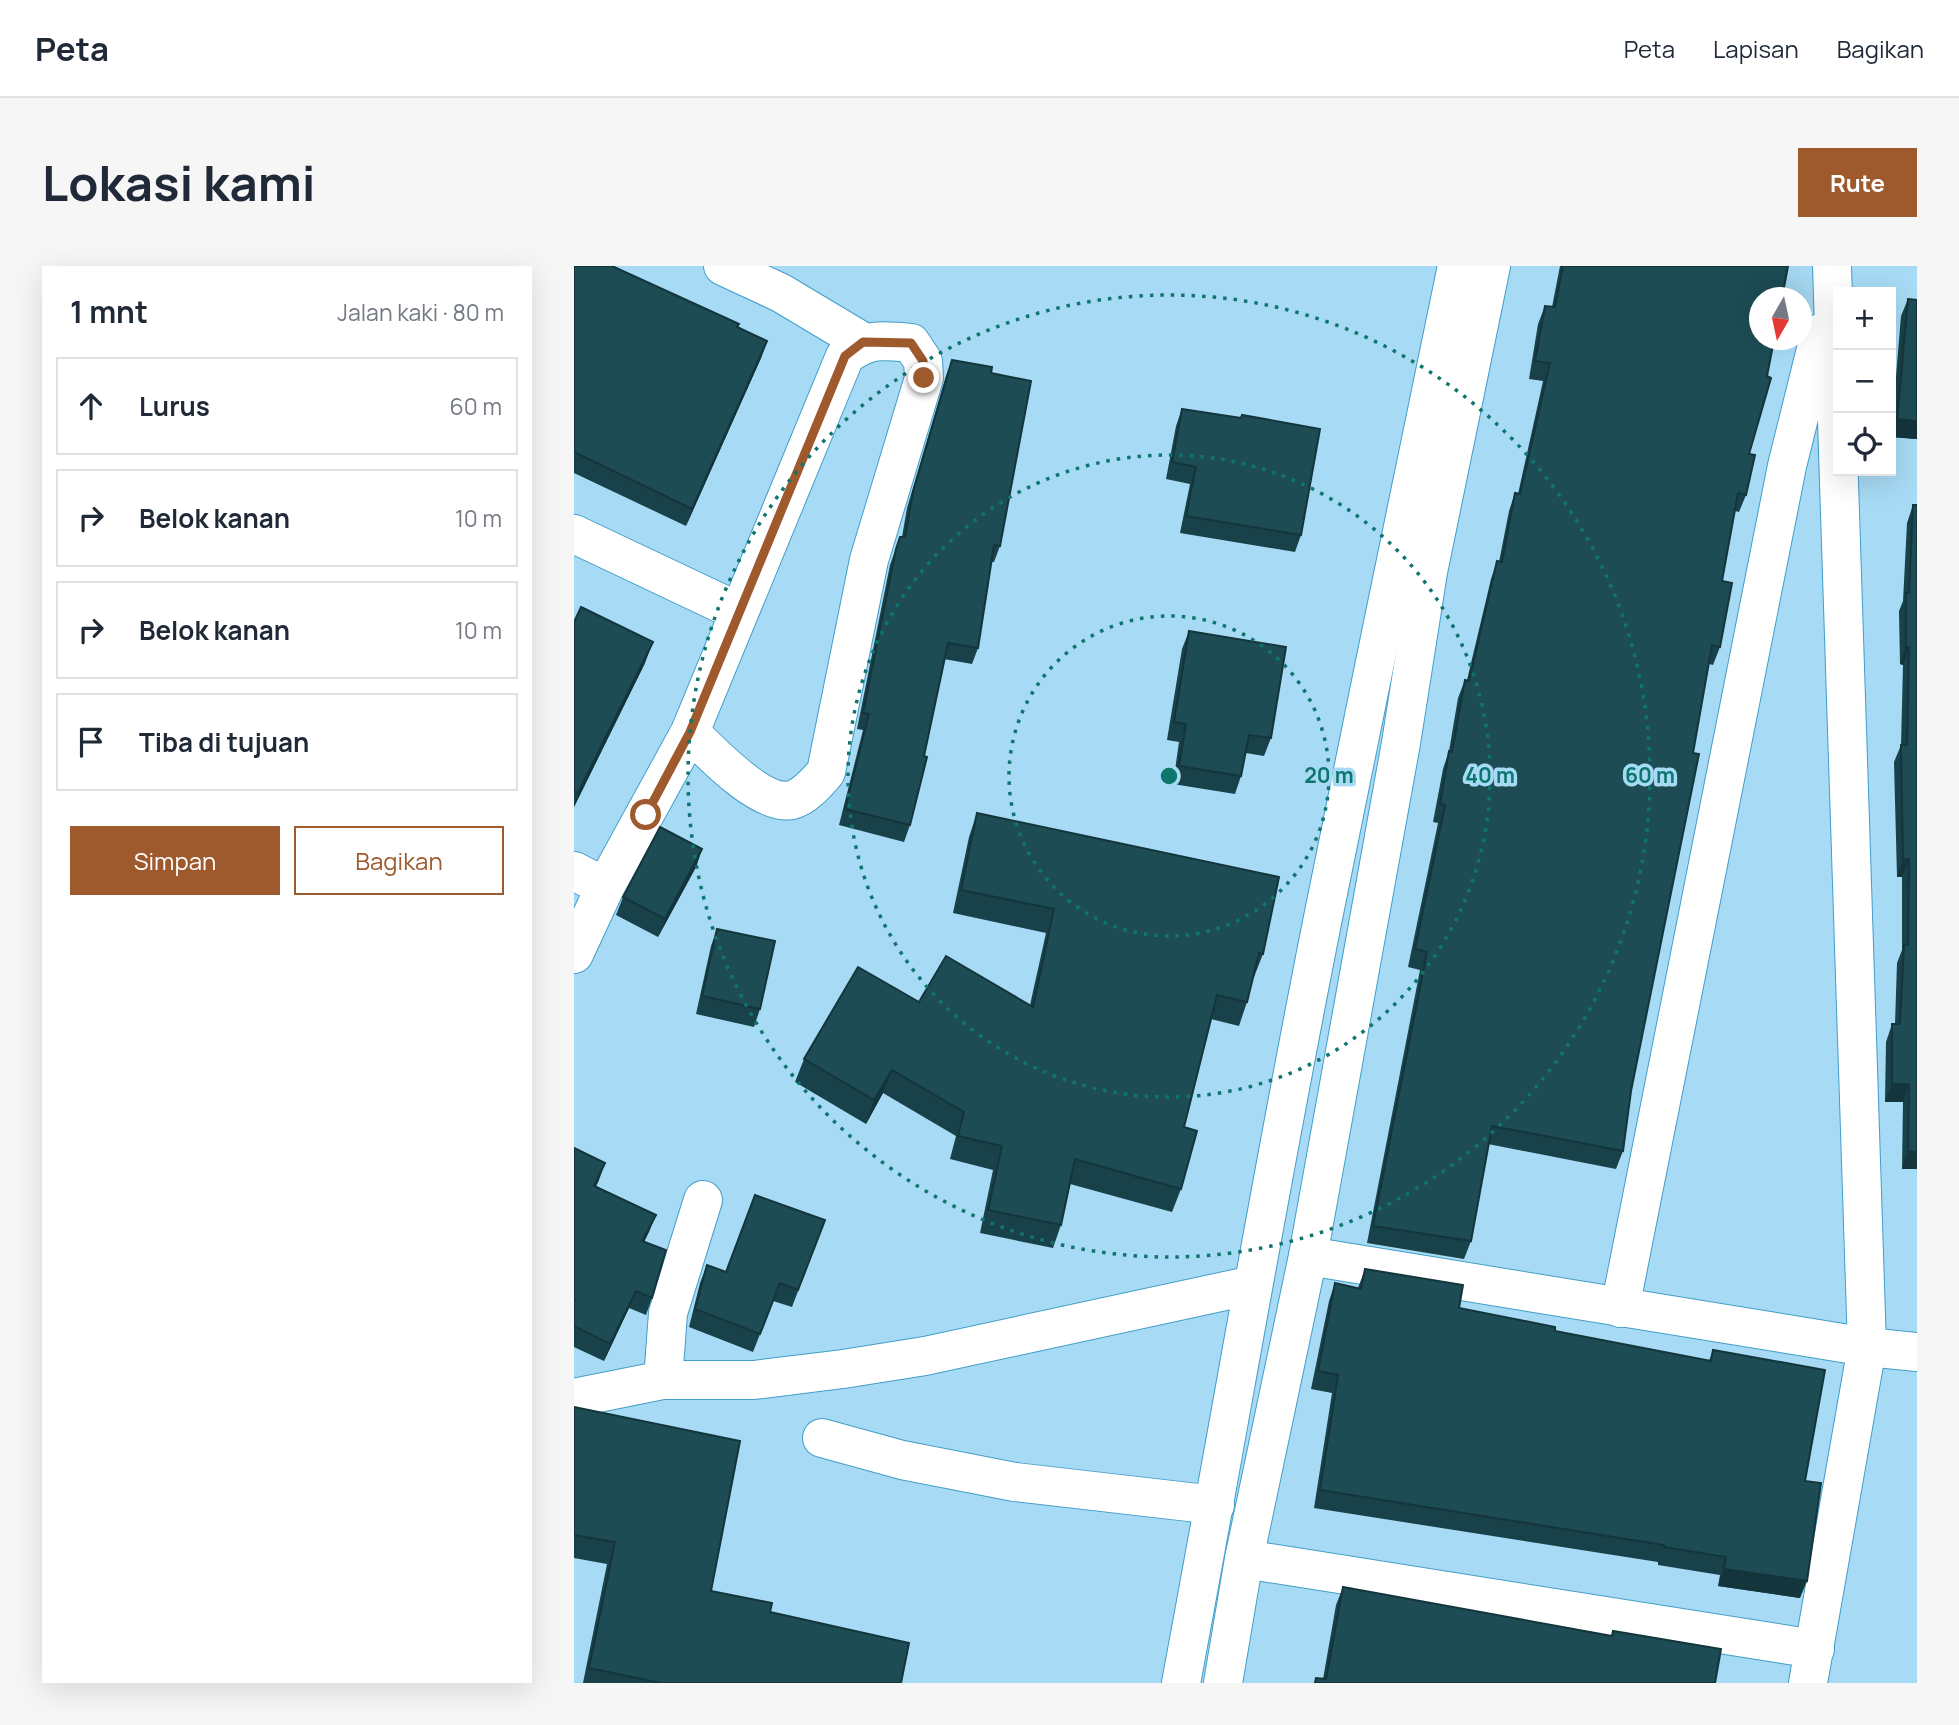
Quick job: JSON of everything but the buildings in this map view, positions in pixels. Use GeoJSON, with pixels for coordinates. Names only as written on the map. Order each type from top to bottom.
{"type":"FeatureCollection","features":[{"type":"Feature","properties":{"kind":"street"},"geometry":{"type":"LineString","coordinates":[[690,732],[721,763],[770,797],[792,800],[812,788],[825,772],[869,559],[924,378],[923,361],[911,343],[863,342],[781,293],[723,266]]}},
{"type":"Feature","properties":{"kind":"street"},"geometry":{"type":"LineString","coordinates":[[1181,1683],[1253,1284],[1387,596],[1457,266]]}},
{"type":"Feature","properties":{"kind":"street"},"geometry":{"type":"LineString","coordinates":[[1223,1683],[1244,1559],[1308,1256],[1401,743],[1428,572],[1491,266]]}},
{"type":"Feature","properties":{"kind":"street"},"geometry":{"type":"LineString","coordinates":[[1620,1308],[1787,466],[1832,275]]}},
{"type":"Feature","properties":{"kind":"street"},"geometry":{"type":"LineString","coordinates":[[1244,1559],[1811,1666],[1867,1347],[1832,275]]}},
{"type":"Feature","properties":{"kind":"street"},"geometry":{"type":"LineString","coordinates":[[574,954],[590,879],[690,732],[845,356],[863,342]]}},
{"type":"Feature","properties":{"kind":"street"},"geometry":{"type":"LineString","coordinates":[[574,534],[738,612]]}},
{"type":"Feature","properties":{"kind":"street"},"geometry":{"type":"LineString","coordinates":[[663,1380],[668,1313],[703,1200]]}},
{"type":"Feature","properties":{"kind":"street"},"geometry":{"type":"LineString","coordinates":[[1308,1256],[1867,1347],[1917,1352]]}},
{"type":"Feature","properties":{"kind":"street"},"geometry":{"type":"LineString","coordinates":[[574,1398],[663,1380],[754,1380],[843,1369],[950,1350],[1253,1284]]}},
{"type":"Feature","properties":{"kind":"street"},"geometry":{"type":"LineString","coordinates":[[822,1438],[902,1460],[1016,1482],[1215,1506]]}},
{"type":"Feature","properties":{"kind":"route"},"geometry":{"type":"LineString","coordinates":[[646,815],[690,732],[845,356],[863,342],[882,340],[911,343],[923,361],[924,378]]}}]}
